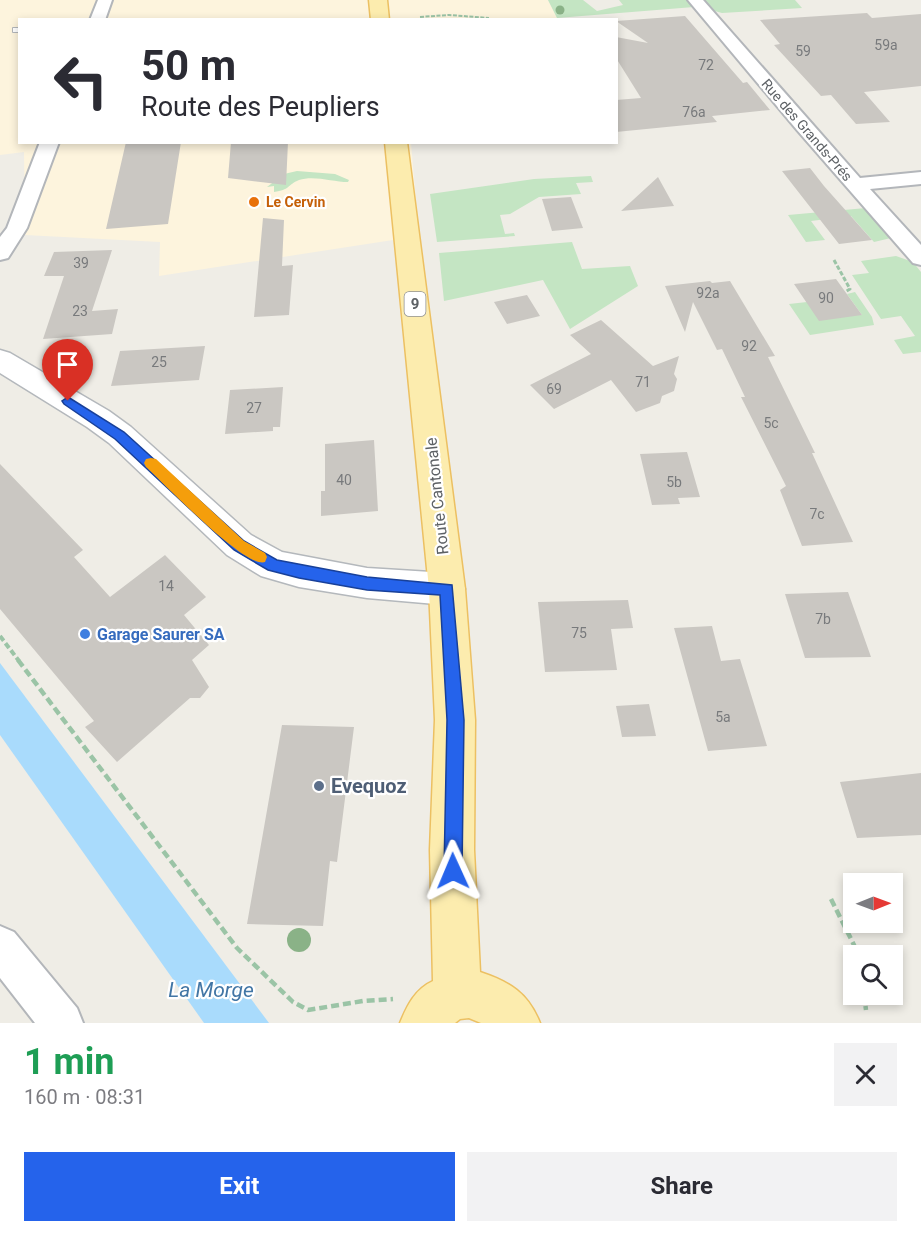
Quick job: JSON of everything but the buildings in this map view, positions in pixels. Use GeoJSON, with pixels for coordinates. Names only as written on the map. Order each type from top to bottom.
{"type":"FeatureCollection","features":[{"type":"Feature","properties":{"kind":"main road"},"geometry":{"type":"LineString","coordinates":[[378,0],[380,18]]}},
{"type":"Feature","properties":{"kind":"main road","name":"Route Cantonale"},"geometry":{"type":"LineString","coordinates":[[396,144],[447,589],[455,720],[452,850],[427,1006]]}},
{"type":"Feature","properties":{"kind":"main road"},"geometry":{"type":"LineString","coordinates":[[427,1006],[474,994],[492,999],[516,1023]]}},
{"type":"Feature","properties":{"kind":"street"},"geometry":{"type":"LineString","coordinates":[[98,18],[105,0]]}},
{"type":"Feature","properties":{"kind":"street","name":"Rue des Grands-Prés"},"geometry":{"type":"LineString","coordinates":[[695,0],[921,258]]}},
{"type":"Feature","properties":{"kind":"street"},"geometry":{"type":"LineString","coordinates":[[0,253],[17,228],[49,144]]}},
{"type":"Feature","properties":{"kind":"street"},"geometry":{"type":"LineString","coordinates":[[855,184],[921,178]]}},
{"type":"Feature","properties":{"kind":"street"},"geometry":{"type":"LineString","coordinates":[[0,231],[22,212]]}},
{"type":"Feature","properties":{"kind":"street"},"geometry":{"type":"LineString","coordinates":[[0,360],[98,419],[120,435],[239,545],[273,565],[367,584],[447,589]]}},
{"type":"Feature","properties":{"kind":"street"},"geometry":{"type":"LineString","coordinates":[[0,946],[62,1023]]}},
{"type":"Feature","properties":{"kind":"path"},"geometry":{"type":"LineString","coordinates":[[420,17],[449,15],[489,18]]}},
{"type":"Feature","properties":{"kind":"path"},"geometry":{"type":"LineString","coordinates":[[834,260],[850,289],[845,292]]}},
{"type":"Feature","properties":{"kind":"path"},"geometry":{"type":"LineString","coordinates":[[0,636],[237,948],[292,1002],[308,1010],[363,1001],[427,1006]]}},
{"type":"Feature","properties":{"kind":"path"},"geometry":{"type":"LineString","coordinates":[[831,899],[854,945]]}},
{"type":"Feature","properties":{"kind":"path"},"geometry":{"type":"LineString","coordinates":[[865,1005],[866,1010]]}},
{"type":"Feature","properties":{"kind":"shaded area"},"geometry":{"type":"Polygon","coordinates":[[[0,0],[548,0],[557,18],[18,18],[18,144],[411,144],[419,236],[159,276],[160,242],[25,235],[24,152],[0,155],[0,0]]]}},
{"type":"Feature","properties":{"kind":"green space"},"geometry":{"type":"Polygon","coordinates":[[[548,0],[583,0],[597,11],[623,5],[619,0],[688,0],[694,7],[557,18],[548,0]]]}},
{"type":"Feature","properties":{"kind":"green space"},"geometry":{"type":"Polygon","coordinates":[[[702,0],[795,0],[802,8],[722,13],[711,10],[702,0]]]}},
{"type":"Feature","properties":{"kind":"green space"},"geometry":{"type":"Polygon","coordinates":[[[297,171],[335,174],[349,180],[348,182],[317,178],[305,179],[274,192],[274,186],[267,187],[284,174],[297,171]]]}},
{"type":"Feature","properties":{"kind":"green space"},"geometry":{"type":"Polygon","coordinates":[[[591,176],[593,182],[576,183],[581,194],[539,197],[510,214],[500,215],[505,234],[514,233],[515,236],[437,242],[430,194],[534,179],[591,176]]]}},
{"type":"Feature","properties":{"kind":"green space"},"geometry":{"type":"Polygon","coordinates":[[[866,208],[891,238],[874,242],[851,216],[811,221],[825,240],[806,242],[788,215],[866,208]]]}},
{"type":"Feature","properties":{"kind":"green space"},"geometry":{"type":"Polygon","coordinates":[[[572,242],[582,269],[630,266],[638,286],[570,329],[543,280],[444,301],[439,253],[572,242]]]}},
{"type":"Feature","properties":{"kind":"green space"},"geometry":{"type":"Polygon","coordinates":[[[896,256],[913,262],[921,272],[921,352],[903,354],[894,340],[915,336],[901,316],[881,319],[852,275],[869,273],[861,261],[896,256]]]}},
{"type":"Feature","properties":{"kind":"green space"},"geometry":{"type":"Polygon","coordinates":[[[855,292],[872,317],[874,325],[810,335],[789,304],[807,302],[862,315],[847,294],[855,292]]]}},
{"type":"Feature","properties":{"kind":"water","name":"La Morge"},"geometry":{"type":"Polygon","coordinates":[[[0,663],[269,1023],[204,1023],[0,735],[0,663]]]}},
{"type":"Feature","properties":{"kind":"slow traffic"},"geometry":{"type":"LineString","coordinates":[[151,463],[239,545],[260,557]]}},
{"type":"Feature","properties":{"kind":"place","name":"Le Cervin"},"geometry":{"type":"Point","coordinates":[254,202]}},
{"type":"Feature","properties":{"kind":"place","name":"Garage Saurer SA"},"geometry":{"type":"Point","coordinates":[85,634]}},
{"type":"Feature","properties":{"kind":"place","name":"Evequoz"},"geometry":{"type":"Point","coordinates":[319,786]}},
{"type":"Feature","properties":{"kind":"route"},"geometry":{"type":"LineString","coordinates":[[68,401],[120,435],[239,545],[273,565],[367,584],[447,589],[455,720],[453,871]]}}]}
